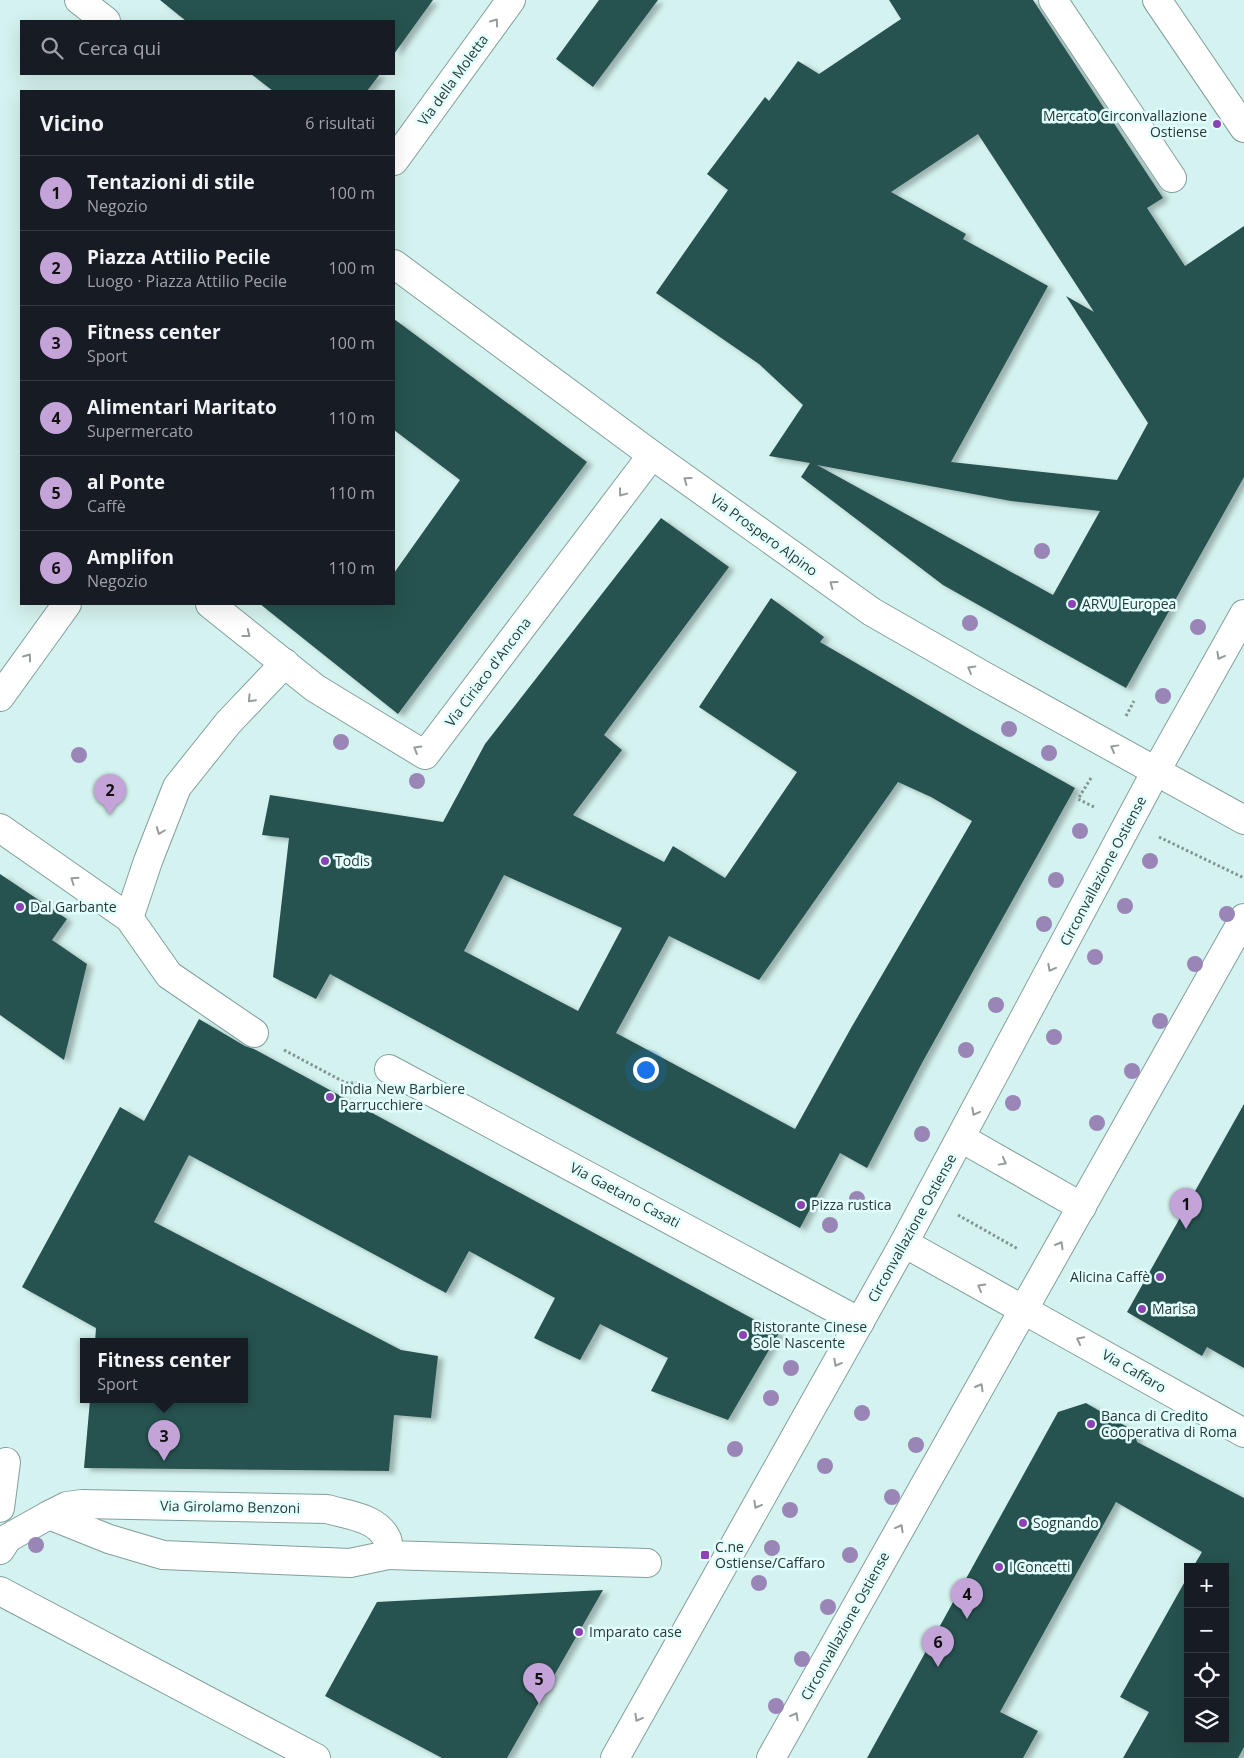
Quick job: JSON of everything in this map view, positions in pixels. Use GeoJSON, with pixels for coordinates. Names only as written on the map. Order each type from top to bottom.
{"type":"FeatureCollection","features":[{"type":"Feature","properties":{"kind":"street"},"geometry":{"type":"LineString","coordinates":[[79,0],[105,20]]}},
{"type":"Feature","properties":{"kind":"street","name":"Via della Moletta"},"geometry":{"type":"LineString","coordinates":[[395,159],[511,0]]}},
{"type":"Feature","properties":{"kind":"street"},"geometry":{"type":"LineString","coordinates":[[1053,0],[1172,178]]}},
{"type":"Feature","properties":{"kind":"street"},"geometry":{"type":"LineString","coordinates":[[1157,0],[1244,128]]}},
{"type":"Feature","properties":{"kind":"street","name":"Via Prospero Alpino"},"geometry":{"type":"LineString","coordinates":[[395,265],[652,455],[872,612],[992,681],[1156,771]]}},
{"type":"Feature","properties":{"kind":"street","name":"Via Ciriaco d'Ancona"},"geometry":{"type":"LineString","coordinates":[[285,663],[315,688],[425,755],[652,455]]}},
{"type":"Feature","properties":{"kind":"street"},"geometry":{"type":"LineString","coordinates":[[0,697],[66,605]]}},
{"type":"Feature","properties":{"kind":"street"},"geometry":{"type":"LineString","coordinates":[[129,918],[148,861],[177,787],[228,723],[285,663],[211,605]]}},
{"type":"Feature","properties":{"kind":"street","name":"Circonvallazione Ostiense"},"geometry":{"type":"LineString","coordinates":[[615,1758],[904,1243],[1156,771],[1244,614]]}},
{"type":"Feature","properties":{"kind":"street"},"geometry":{"type":"LineString","coordinates":[[1156,771],[1244,820]]}},
{"type":"Feature","properties":{"kind":"street"},"geometry":{"type":"LineString","coordinates":[[0,828],[129,918],[168,975],[254,1033]]}},
{"type":"Feature","properties":{"kind":"street","name":"Circonvallazione Ostiense"},"geometry":{"type":"LineString","coordinates":[[771,1758],[1244,918]]}},
{"type":"Feature","properties":{"kind":"street","name":"Via Gaetano Casati"},"geometry":{"type":"LineString","coordinates":[[389,1069],[860,1322]]}},
{"type":"Feature","properties":{"kind":"street"},"geometry":{"type":"LineString","coordinates":[[961,1138],[1082,1206]]}},
{"type":"Feature","properties":{"kind":"street","name":"Via Caffaro"},"geometry":{"type":"LineString","coordinates":[[904,1243],[1244,1433]]}},
{"type":"Feature","properties":{"kind":"street"},"geometry":{"type":"LineString","coordinates":[[0,1508],[6,1462]]}},
{"type":"Feature","properties":{"kind":"street","name":"Via Girolamo Benzoni"},"geometry":{"type":"LineString","coordinates":[[3,1538],[67,1506],[82,1504],[327,1509],[379,1526],[388,1540],[388,1554]]}},
{"type":"Feature","properties":{"kind":"street"},"geometry":{"type":"LineString","coordinates":[[49,1514],[109,1539],[163,1555],[350,1563],[388,1554],[647,1563]]}},
{"type":"Feature","properties":{"kind":"street"},"geometry":{"type":"LineString","coordinates":[[0,1591],[316,1758]]}},
{"type":"Feature","properties":{"kind":"path"},"geometry":{"type":"LineString","coordinates":[[1125,716],[1134,701]]}},
{"type":"Feature","properties":{"kind":"path"},"geometry":{"type":"LineString","coordinates":[[1091,778],[1078,800],[1098,808]]}},
{"type":"Feature","properties":{"kind":"path"},"geometry":{"type":"LineString","coordinates":[[1158,837],[1244,878]]}},
{"type":"Feature","properties":{"kind":"path"},"geometry":{"type":"LineString","coordinates":[[954,1213],[1023,1252]]}},
{"type":"Feature","properties":{"kind":"building"},"geometry":{"type":"Polygon","coordinates":[[[160,0],[433,0],[395,53],[395,20],[185,20],[160,0]]]}},
{"type":"Feature","properties":{"kind":"building"},"geometry":{"type":"Polygon","coordinates":[[[599,0],[658,0],[593,87],[556,59],[599,0]]]}},
{"type":"Feature","properties":{"kind":"building"},"geometry":{"type":"Polygon","coordinates":[[[889,0],[1033,0],[1163,198],[1147,208],[1185,266],[1244,226],[1244,477],[1126,688],[943,585],[801,477],[810,463],[769,456],[803,405],[759,364],[656,293],[728,190],[707,174],[765,97],[769,101],[798,61],[819,74],[901,19],[889,0]],[[978,134],[891,192],[966,234],[963,239],[1048,286],[951,462],[1117,480],[1148,423],[1066,296],[1094,312],[978,134]],[[817,465],[1053,595],[1100,511],[1011,501],[817,465]]]}},
{"type":"Feature","properties":{"kind":"building"},"geometry":{"type":"Polygon","coordinates":[[[252,75],[379,75],[368,90],[272,90],[252,75]]]}},
{"type":"Feature","properties":{"kind":"building"},"geometry":{"type":"Polygon","coordinates":[[[395,320],[587,462],[398,714],[261,605],[395,605],[395,572],[460,480],[395,431],[395,320]]]}},
{"type":"Feature","properties":{"kind":"building"},"geometry":{"type":"Polygon","coordinates":[[[661,518],[729,567],[604,735],[622,750],[573,815],[664,862],[673,846],[725,878],[797,772],[699,707],[771,598],[824,637],[820,642],[1075,788],[922,1063],[867,1168],[840,1153],[800,1228],[330,974],[316,999],[273,977],[289,838],[262,835],[270,795],[443,822],[485,744],[661,518]],[[898,782],[759,980],[669,936],[616,1033],[795,1129],[851,1028],[972,821],[931,797],[898,782]],[[504,875],[464,951],[578,1011],[622,928],[504,875]]]}},
{"type":"Feature","properties":{"kind":"building"},"geometry":{"type":"Polygon","coordinates":[[[0,874],[67,919],[52,940],[87,964],[64,1060],[0,1015],[0,874]]]}},
{"type":"Feature","properties":{"kind":"building"},"geometry":{"type":"Polygon","coordinates":[[[199,1019],[245,1046],[254,1049],[779,1333],[728,1420],[651,1391],[668,1358],[600,1324],[580,1360],[534,1338],[555,1298],[469,1251],[446,1293],[189,1155],[154,1222],[401,1350],[438,1356],[431,1418],[394,1415],[389,1471],[84,1468],[90,1403],[248,1403],[248,1338],[95,1338],[96,1328],[22,1287],[120,1107],[144,1121],[199,1019]]]}},
{"type":"Feature","properties":{"kind":"building"},"geometry":{"type":"Polygon","coordinates":[[[1244,1104],[1244,1368],[1207,1347],[1202,1356],[1127,1312],[1244,1104]]]}},
{"type":"Feature","properties":{"kind":"building"},"geometry":{"type":"Polygon","coordinates":[[[1086,1403],[1134,1431],[1137,1442],[1244,1498],[1244,1747],[1238,1758],[1123,1758],[1149,1712],[1120,1697],[1184,1583],[1184,1743],[1229,1743],[1229,1563],[1195,1563],[1202,1552],[1116,1502],[1000,1712],[1038,1731],[1023,1758],[867,1758],[1058,1412],[1086,1403]]]}},
{"type":"Feature","properties":{"kind":"building"},"geometry":{"type":"Polygon","coordinates":[[[603,1590],[507,1758],[442,1758],[325,1696],[377,1602],[603,1590]]]}},
{"type":"Feature","properties":{"kind":"place","name":"Mercato Circonvallazione Ostiense"},"geometry":{"type":"Point","coordinates":[1217,124]}},
{"type":"Feature","properties":{"kind":"place","name":"ARVU Europea"},"geometry":{"type":"Point","coordinates":[1072,604]}},
{"type":"Feature","properties":{"kind":"place","name":"Piazza Attilio Pecile"},"geometry":{"type":"Point","coordinates":[110,815]}},
{"type":"Feature","properties":{"kind":"place","name":"Todis"},"geometry":{"type":"Point","coordinates":[325,861]}},
{"type":"Feature","properties":{"kind":"place","name":"Dal Garbante"},"geometry":{"type":"Point","coordinates":[20,907]}},
{"type":"Feature","properties":{"kind":"place","name":"India New Barbiere Parrucchiere"},"geometry":{"type":"Point","coordinates":[330,1097]}},
{"type":"Feature","properties":{"kind":"place","name":"Pizza rustica"},"geometry":{"type":"Point","coordinates":[801,1205]}},
{"type":"Feature","properties":{"kind":"place","name":"Tentazioni di stile"},"geometry":{"type":"Point","coordinates":[1186,1229]}},
{"type":"Feature","properties":{"kind":"place","name":"Alicina Caffè"},"geometry":{"type":"Point","coordinates":[1160,1277]}},
{"type":"Feature","properties":{"kind":"place","name":"Marisa"},"geometry":{"type":"Point","coordinates":[1142,1309]}},
{"type":"Feature","properties":{"kind":"place","name":"Ristorante Cinese Sole Nascente"},"geometry":{"type":"Point","coordinates":[743,1335]}},
{"type":"Feature","properties":{"kind":"place","name":"Banca di Credito Cooperativa di Roma"},"geometry":{"type":"Point","coordinates":[1091,1424]}},
{"type":"Feature","properties":{"kind":"place","name":"Fitness center"},"geometry":{"type":"Point","coordinates":[164,1461]}},
{"type":"Feature","properties":{"kind":"place","name":"Sognando"},"geometry":{"type":"Point","coordinates":[1023,1523]}},
{"type":"Feature","properties":{"kind":"place","name":"C.ne Ostiense/Caffaro"},"geometry":{"type":"Point","coordinates":[705,1555]}},
{"type":"Feature","properties":{"kind":"place","name":"I Concetti"},"geometry":{"type":"Point","coordinates":[999,1567]}},
{"type":"Feature","properties":{"kind":"place","name":"Alimentari Maritato"},"geometry":{"type":"Point","coordinates":[967,1619]}},
{"type":"Feature","properties":{"kind":"place","name":"Imparato case"},"geometry":{"type":"Point","coordinates":[579,1632]}},
{"type":"Feature","properties":{"kind":"place","name":"Amplifon"},"geometry":{"type":"Point","coordinates":[938,1667]}},
{"type":"Feature","properties":{"kind":"place","name":"al Ponte"},"geometry":{"type":"Point","coordinates":[539,1704]}}]}
